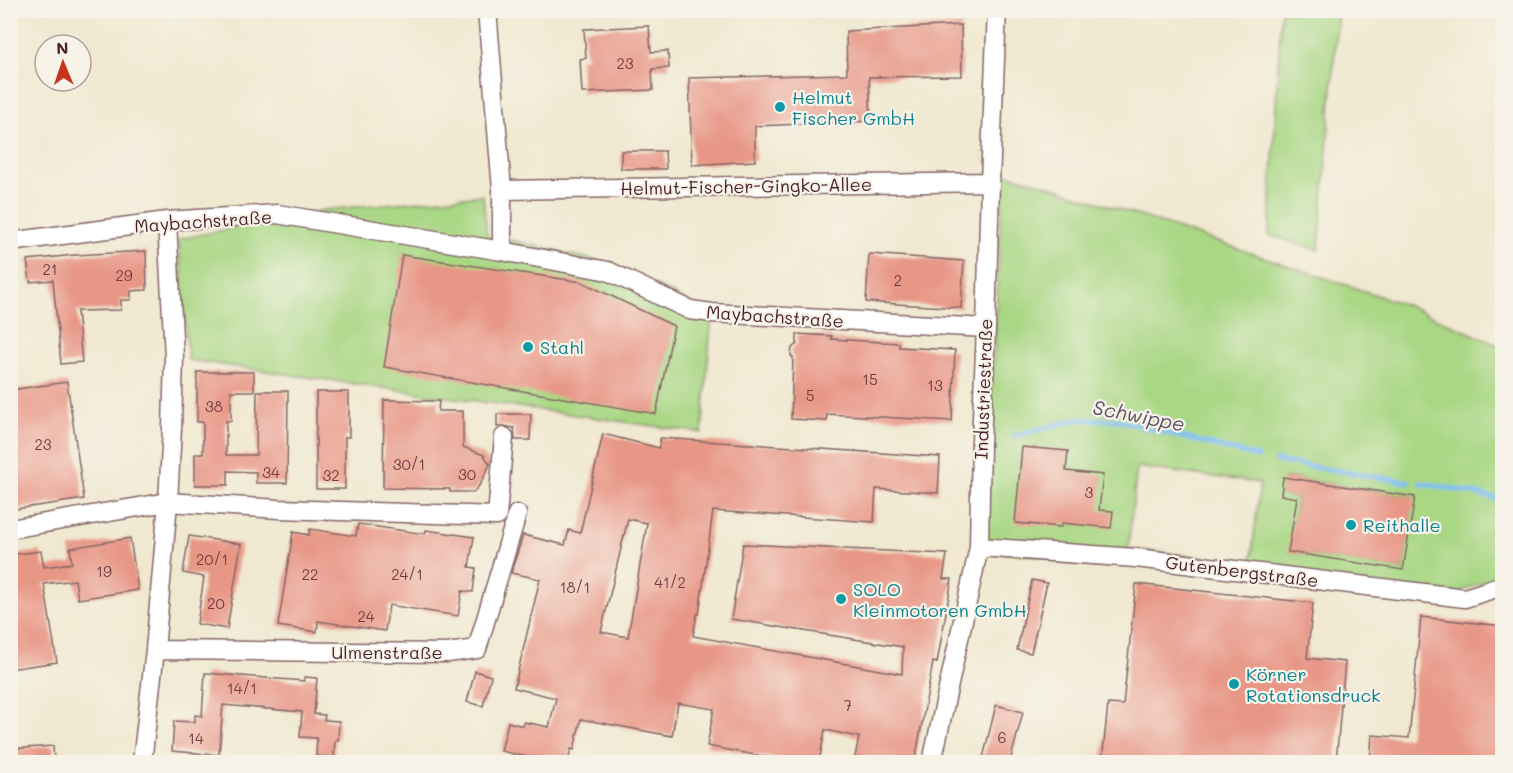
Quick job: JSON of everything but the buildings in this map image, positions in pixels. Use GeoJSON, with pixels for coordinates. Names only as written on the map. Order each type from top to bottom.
{"type":"FeatureCollection","features":[{"type":"Feature","properties":{"kind":"street"},"geometry":{"type":"LineString","coordinates":[[487,10],[502,190],[502,251]]}},
{"type":"Feature","properties":{"kind":"street","name":"Industriestraße"},"geometry":{"type":"LineString","coordinates":[[932,762],[979,547],[990,182],[998,10]]}},
{"type":"Feature","properties":{"kind":"street","name":"Helmut-Fischer-Gingko-Allee"},"geometry":{"type":"LineString","coordinates":[[502,190],[990,182]]}},
{"type":"Feature","properties":{"kind":"street","name":"Maybachstraße"},"geometry":{"type":"LineString","coordinates":[[10,242],[167,221],[276,214],[608,271],[690,310],[986,328]]}},
{"type":"Feature","properties":{"kind":"street"},"geometry":{"type":"LineString","coordinates":[[142,762],[155,650],[172,428],[174,357],[167,221]]}},
{"type":"Feature","properties":{"kind":"street"},"geometry":{"type":"LineString","coordinates":[[10,529],[168,502],[279,509],[497,516],[504,437]]}},
{"type":"Feature","properties":{"kind":"street","name":"Ulmenstraße"},"geometry":{"type":"LineString","coordinates":[[155,650],[447,652],[477,649],[517,514]]}},
{"type":"Feature","properties":{"kind":"street","name":"Gutenbergstraße"},"geometry":{"type":"LineString","coordinates":[[979,547],[1136,558],[1465,598],[1503,586]]}},
{"type":"Feature","properties":{"kind":"green space"},"geometry":{"type":"Polygon","coordinates":[[[1281,11],[1338,11],[1319,250],[1269,235],[1281,11]]]}},
{"type":"Feature","properties":{"kind":"green space"},"geometry":{"type":"Polygon","coordinates":[[[1003,173],[1050,186],[1409,306],[1502,347],[1502,573],[1458,593],[984,551],[1003,173]],[[1137,467],[1128,549],[1251,563],[1260,483],[1137,467]],[[1284,477],[1281,495],[1297,498],[1289,552],[1403,570],[1414,497],[1284,477]]]}},
{"type":"Feature","properties":{"kind":"green space"},"geometry":{"type":"Polygon","coordinates":[[[483,195],[487,237],[515,241],[614,265],[712,313],[702,433],[188,360],[179,239],[323,210],[483,195]]]}},
{"type":"Feature","properties":{"kind":"waterway","name":"Schwippe"},"geometry":{"type":"LineString","coordinates":[[1014,436],[1078,419],[1117,420],[1258,457]]}},
{"type":"Feature","properties":{"kind":"waterway","name":"Schwippe"},"geometry":{"type":"LineString","coordinates":[[1276,461],[1409,482]]}},
{"type":"Feature","properties":{"kind":"waterway","name":"Schwippe"},"geometry":{"type":"LineString","coordinates":[[1420,483],[1502,500]]}},
{"type":"Feature","properties":{"kind":"place","name":"Helmut Fischer GmbH"},"geometry":{"type":"Point","coordinates":[780,107]}},
{"type":"Feature","properties":{"kind":"place","name":"Stahl"},"geometry":{"type":"Point","coordinates":[528,347]}},
{"type":"Feature","properties":{"kind":"place","name":"Reithalle"},"geometry":{"type":"Point","coordinates":[1351,525]}},
{"type":"Feature","properties":{"kind":"place","name":"SOLO Kleinmotoren GmbH"},"geometry":{"type":"Point","coordinates":[841,599]}},
{"type":"Feature","properties":{"kind":"place","name":"Körner Rotationsdruck"},"geometry":{"type":"Point","coordinates":[1234,684]}}]}
